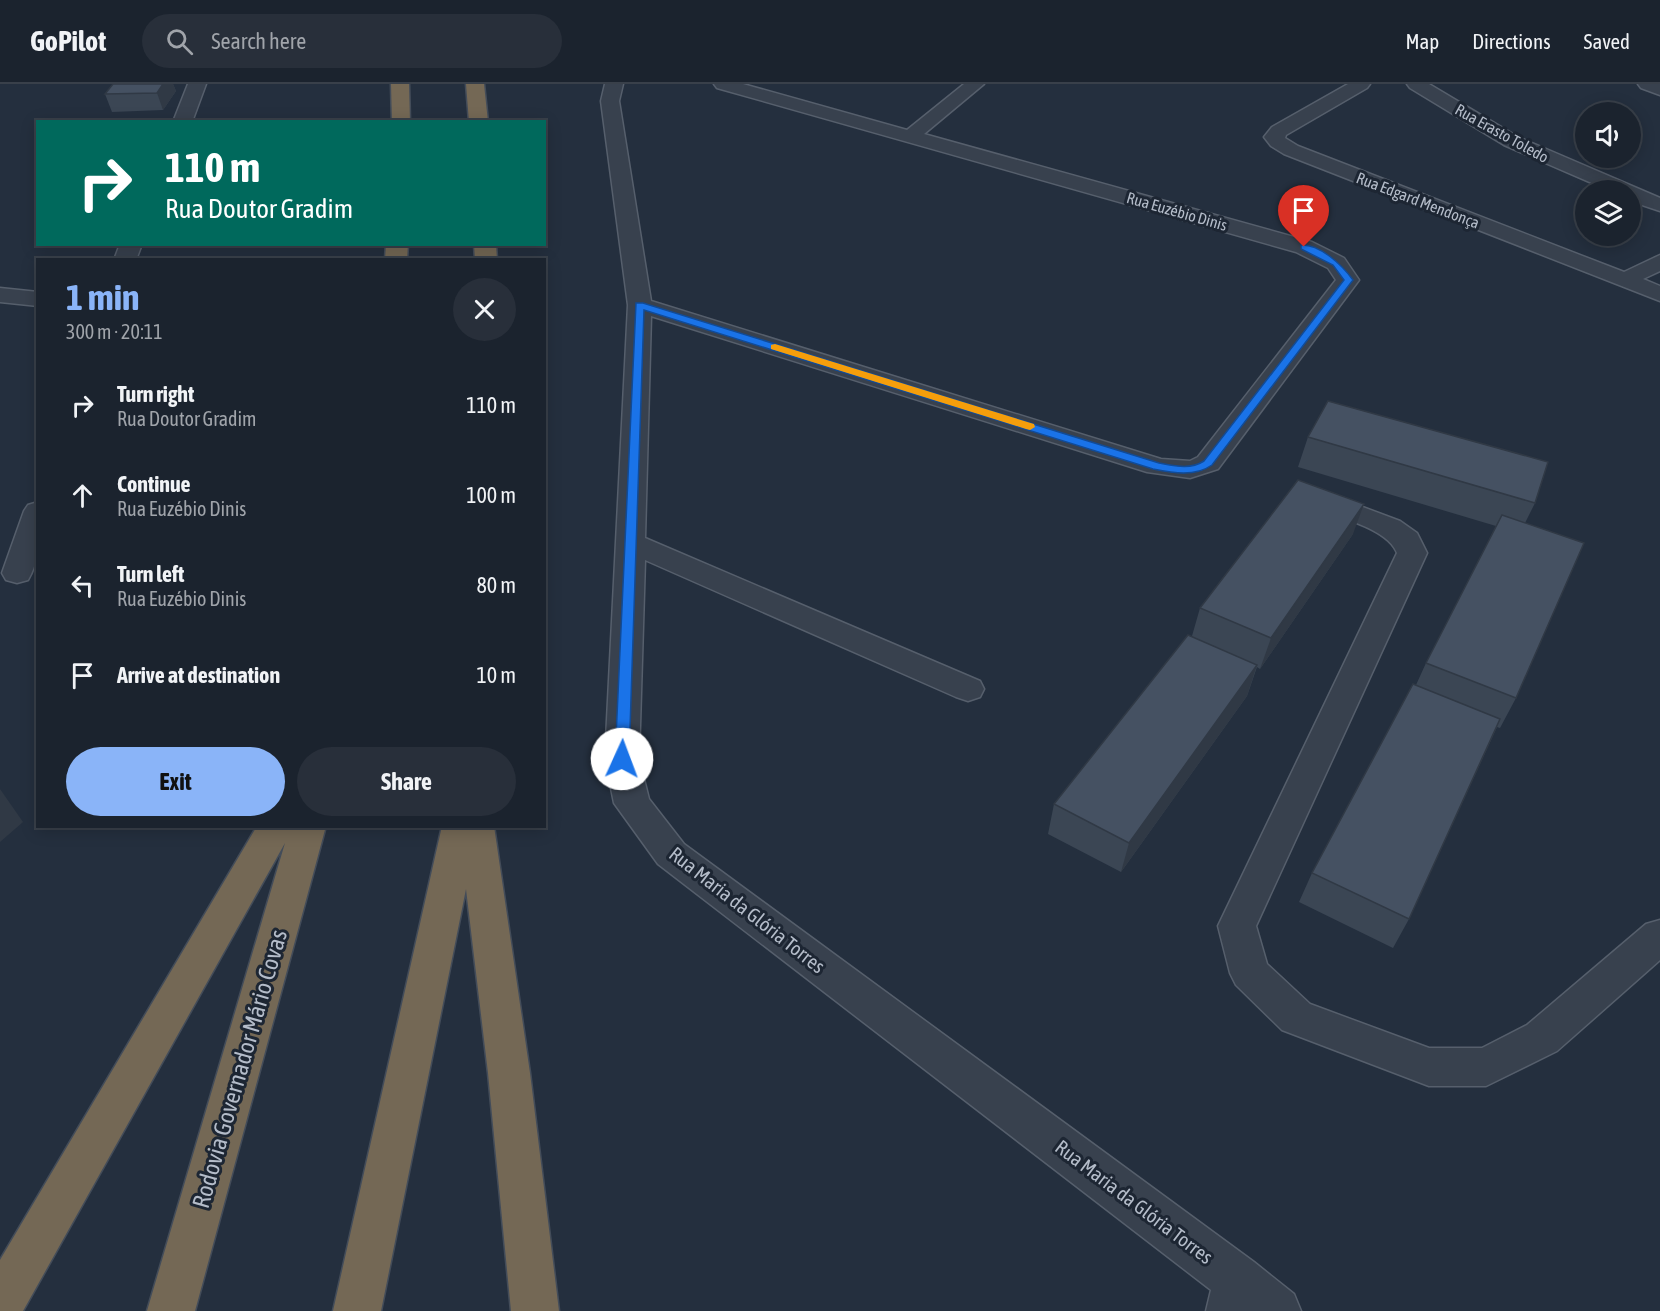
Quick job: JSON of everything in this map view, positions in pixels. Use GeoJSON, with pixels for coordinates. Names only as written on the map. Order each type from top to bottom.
{"type":"FeatureCollection","features":[{"type":"Feature","properties":{"kind":"highway"},"geometry":{"type":"LineString","coordinates":[[400,84],[401,120]]}},
{"type":"Feature","properties":{"kind":"highway"},"geometry":{"type":"LineString","coordinates":[[475,84],[478,120]]}},
{"type":"Feature","properties":{"kind":"highway"},"geometry":{"type":"LineString","coordinates":[[0,1305],[275,828]]}},
{"type":"Feature","properties":{"kind":"highway","name":"Rodovia Governador Mário Covas"},"geometry":{"type":"LineString","coordinates":[[171,1311],[307,828]]}},
{"type":"Feature","properties":{"kind":"highway"},"geometry":{"type":"LineString","coordinates":[[357,1311],[460,828]]}},
{"type":"Feature","properties":{"kind":"highway"},"geometry":{"type":"LineString","coordinates":[[476,828],[509,1073],[535,1311]]}},
{"type":"Feature","properties":{"kind":"street"},"geometry":{"type":"LineString","coordinates":[[183,120],[197,84]]}},
{"type":"Feature","properties":{"kind":"street","name":"Rua Maria da Glória Torres"},"geometry":{"type":"LineString","coordinates":[[614,84],[610,101],[640,306],[622,759],[632,803],[671,854],[1233,1295],[1277,1311]]}},
{"type":"Feature","properties":{"kind":"street","name":"Rua Euzébio Dinis"},"geometry":{"type":"LineString","coordinates":[[640,306],[1157,466],[1183,470],[1200,469],[1208,463],[1348,280],[1336,263],[1304,247],[912,135],[723,84]]}},
{"type":"Feature","properties":{"kind":"street"},"geometry":{"type":"LineString","coordinates":[[912,135],[975,84]]}},
{"type":"Feature","properties":{"kind":"street","name":"Rua Edgard Mendonça"},"geometry":{"type":"LineString","coordinates":[[1361,84],[1279,131],[1274,137],[1291,150],[1660,294]]}},
{"type":"Feature","properties":{"kind":"street","name":"Rua Erasto Toledo"},"geometry":{"type":"LineString","coordinates":[[1416,84],[1511,141],[1601,180]]}},
{"type":"Feature","properties":{"kind":"street"},"geometry":{"type":"LineString","coordinates":[[1647,84],[1660,90]]}},
{"type":"Feature","properties":{"kind":"street"},"geometry":{"type":"LineString","coordinates":[[1641,198],[1660,206]]}},
{"type":"Feature","properties":{"kind":"street"},"geometry":{"type":"LineString","coordinates":[[1625,280],[1660,262]]}},
{"type":"Feature","properties":{"kind":"street"},"geometry":{"type":"LineString","coordinates":[[0,295],[36,299]]}},
{"type":"Feature","properties":{"kind":"street"},"geometry":{"type":"LineString","coordinates":[[1328,503],[1390,527],[1407,540],[1412,554],[1237,926],[1250,973],[1296,1017],[1429,1067],[1486,1067],[1542,1038],[1660,936]]}},
{"type":"Feature","properties":{"kind":"street"},"geometry":{"type":"LineString","coordinates":[[18,573],[36,517]]}},
{"type":"Feature","properties":{"kind":"street"},"geometry":{"type":"LineString","coordinates":[[631,543],[968,689]]}},
{"type":"Feature","properties":{"kind":"building"},"geometry":{"type":"Polygon","coordinates":[[[113,84],[163,84],[157,93],[105,94],[113,84]]]}},
{"type":"Feature","properties":{"kind":"building"},"geometry":{"type":"Polygon","coordinates":[[[1328,401],[1548,462],[1535,503],[1308,437],[1328,401]]]}},
{"type":"Feature","properties":{"kind":"building"},"geometry":{"type":"Polygon","coordinates":[[[1298,480],[1364,504],[1271,638],[1200,608],[1298,480]]]}},
{"type":"Feature","properties":{"kind":"building"},"geometry":{"type":"Polygon","coordinates":[[[1502,515],[1584,543],[1516,698],[1426,663],[1502,515]]]}},
{"type":"Feature","properties":{"kind":"building"},"geometry":{"type":"Polygon","coordinates":[[[1188,635],[1257,665],[1129,843],[1054,804],[1188,635]]]}},
{"type":"Feature","properties":{"kind":"building"},"geometry":{"type":"Polygon","coordinates":[[[1413,684],[1500,719],[1409,919],[1312,873],[1413,684]]]}},
{"type":"Feature","properties":{"kind":"slow traffic"},"geometry":{"type":"LineString","coordinates":[[775,347],[1030,427]]}},
{"type":"Feature","properties":{"kind":"route"},"geometry":{"type":"LineString","coordinates":[[622,759],[640,306],[1157,466],[1183,470],[1200,469],[1208,463],[1348,280],[1336,263],[1304,247]]}}]}
